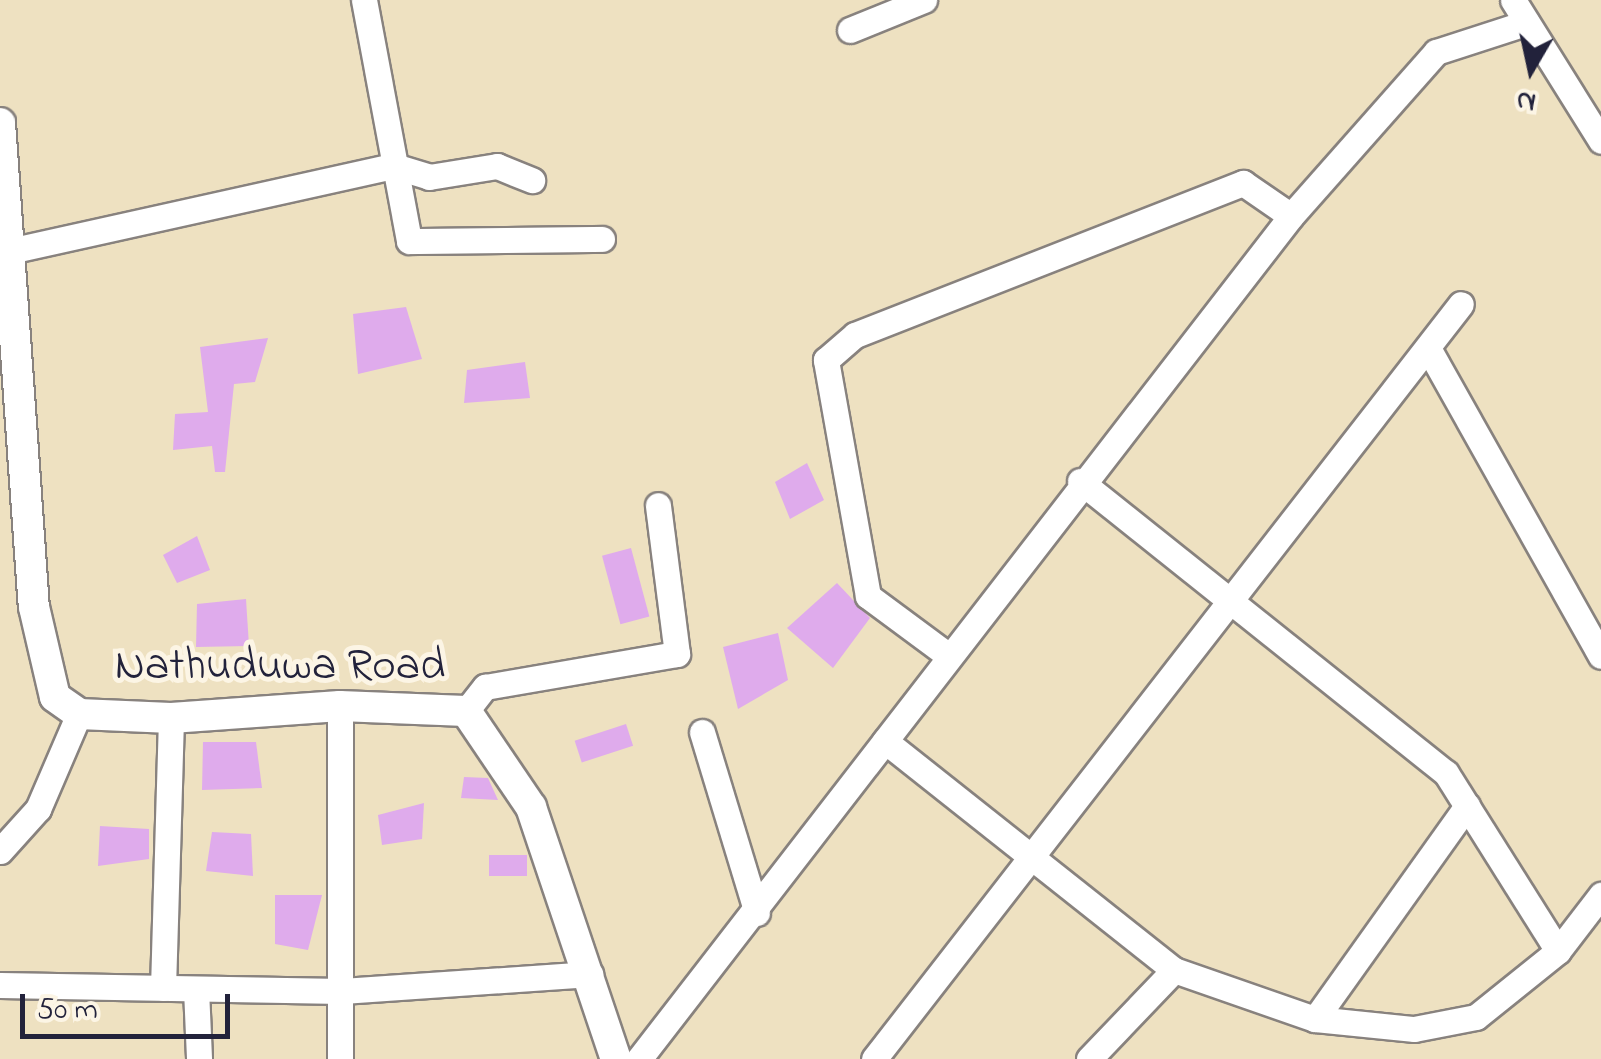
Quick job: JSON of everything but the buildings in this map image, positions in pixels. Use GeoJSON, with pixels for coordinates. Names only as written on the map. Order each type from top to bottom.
{"type":"FeatureCollection","features":[{"type":"Feature","properties":{"kind":"street"},"geometry":{"type":"LineString","coordinates":[[364,0],[409,241],[602,239]]}},
{"type":"Feature","properties":{"kind":"street"},"geometry":{"type":"LineString","coordinates":[[850,30],[924,0]]}},
{"type":"Feature","properties":{"kind":"street"},"geometry":{"type":"LineString","coordinates":[[638,1059],[757,913],[1080,481],[1291,216],[1436,52],[1519,11],[1601,141]]}},
{"type":"Feature","properties":{"kind":"street","name":"Nathuduwa Road"},"geometry":{"type":"LineString","coordinates":[[0,123],[14,250],[34,607],[43,668],[55,696],[79,714],[171,718],[340,706],[466,711],[531,807],[616,1059]]}},
{"type":"Feature","properties":{"kind":"street"},"geometry":{"type":"LineString","coordinates":[[14,250],[394,166],[428,177],[496,166],[532,180]]}},
{"type":"Feature","properties":{"kind":"street"},"geometry":{"type":"LineString","coordinates":[[949,656],[868,596],[826,360],[855,335],[1243,183],[1291,216]]}},
{"type":"Feature","properties":{"kind":"street"},"geometry":{"type":"LineString","coordinates":[[874,1059],[1032,864],[1461,304]]}},
{"type":"Feature","properties":{"kind":"street"},"geometry":{"type":"LineString","coordinates":[[1428,348],[1601,656]]}},
{"type":"Feature","properties":{"kind":"street"},"geometry":{"type":"LineString","coordinates":[[1080,481],[1234,600],[1446,773],[1558,951]]}},
{"type":"Feature","properties":{"kind":"street"},"geometry":{"type":"LineString","coordinates":[[466,711],[485,687],[677,654],[658,505]]}},
{"type":"Feature","properties":{"kind":"street"},"geometry":{"type":"LineString","coordinates":[[340,706],[340,1059]]}},
{"type":"Feature","properties":{"kind":"street"},"geometry":{"type":"LineString","coordinates":[[0,851],[38,809],[79,714]]}},
{"type":"Feature","properties":{"kind":"street"},"geometry":{"type":"LineString","coordinates":[[164,988],[171,718]]}},
{"type":"Feature","properties":{"kind":"street"},"geometry":{"type":"LineString","coordinates":[[702,732],[757,913]]}},
{"type":"Feature","properties":{"kind":"street"},"geometry":{"type":"LineString","coordinates":[[885,742],[1032,864],[1174,970],[1315,1019],[1414,1029],[1476,1016],[1558,951],[1601,896]]}},
{"type":"Feature","properties":{"kind":"street"},"geometry":{"type":"LineString","coordinates":[[1315,1019],[1467,806]]}},
{"type":"Feature","properties":{"kind":"street"},"geometry":{"type":"LineString","coordinates":[[1089,1059],[1174,970]]}},
{"type":"Feature","properties":{"kind":"street"},"geometry":{"type":"LineString","coordinates":[[0,986],[342,991],[590,974]]}},
{"type":"Feature","properties":{"kind":"street"},"geometry":{"type":"LineString","coordinates":[[196,988],[198,1059]]}}]}
